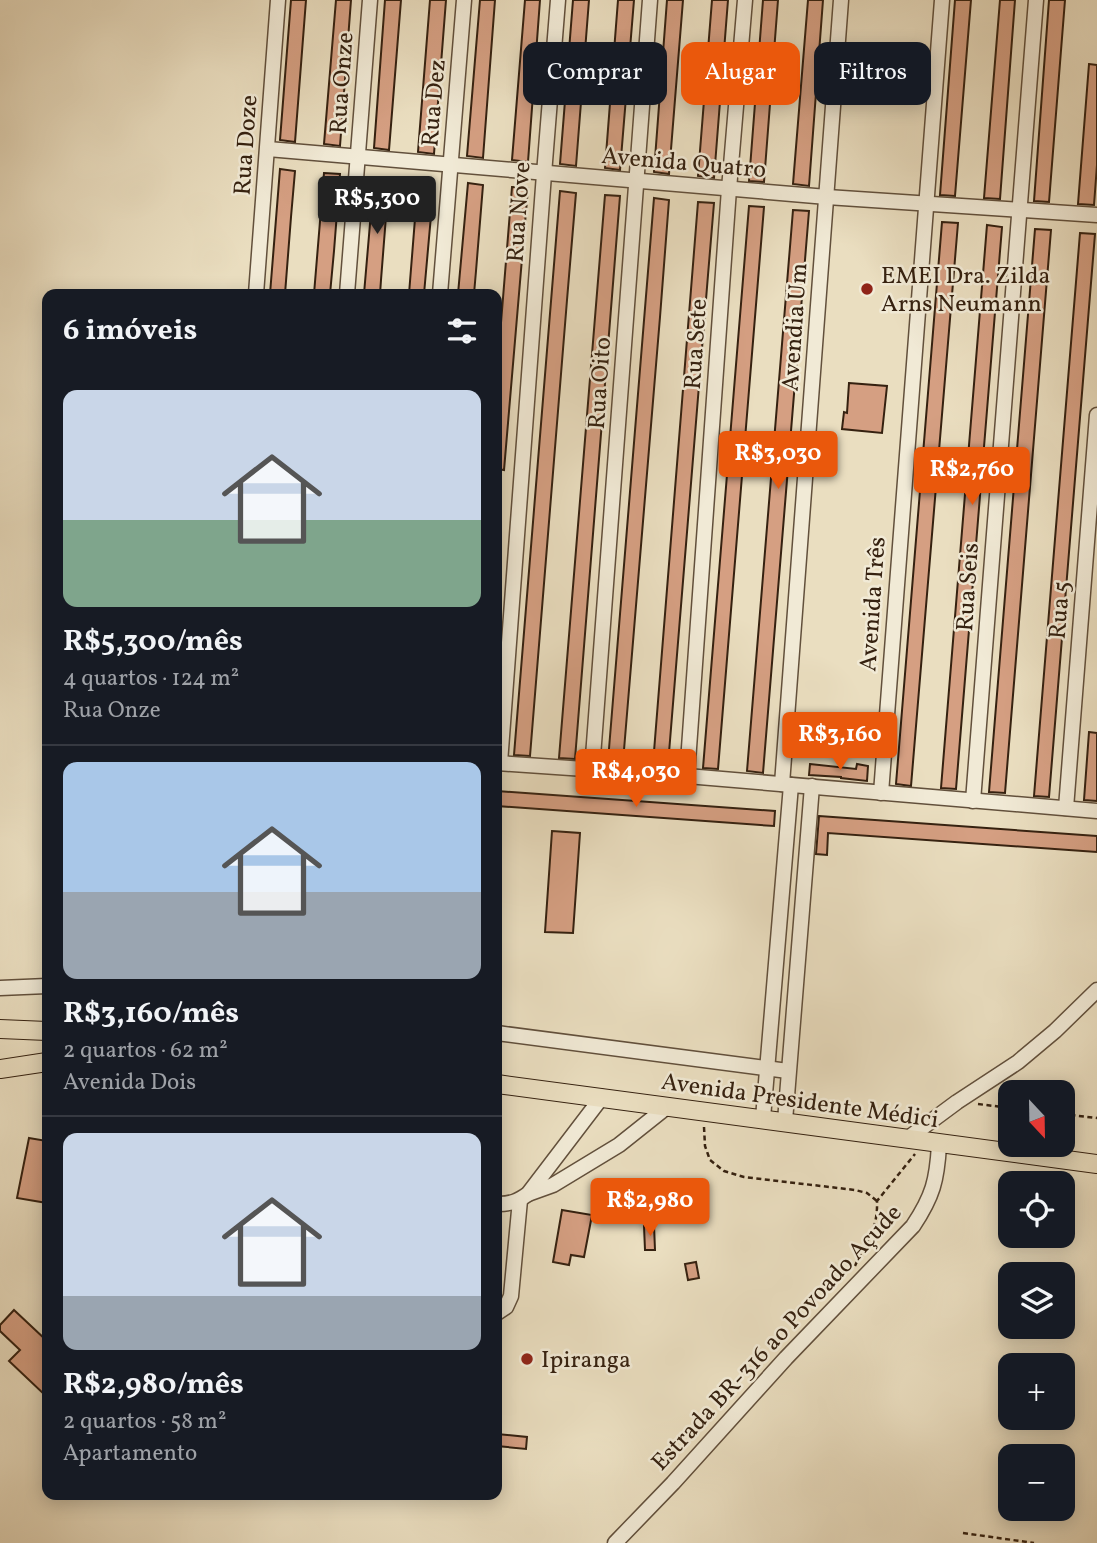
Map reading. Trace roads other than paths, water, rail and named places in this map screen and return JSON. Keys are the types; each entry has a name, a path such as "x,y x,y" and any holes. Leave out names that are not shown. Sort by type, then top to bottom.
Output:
{"main road":[{"path":"0,1029 42,1031"},
{"path":"0,1069 42,1063"},
{"name":"Avenida Presidente Médici","path":"502,1085 1097,1164"}],"street":[{"name":"Rua Doze","path":"256,289 278,0"},
{"name":"Rua Onze","path":"347,289 370,0"},
{"name":"Rua Dez","path":"440,289 464,0"},
{"name":"Rua Nove","path":"502,724 558,0"},
{"name":"Rua Oito","path":"592,770 650,0"},
{"name":"Rua Sete","path":"687,776 745,0"},
{"name":"Avendia Um","path":"762,1118 841,0"},
{"name":"Avenida Três","path":"880,793 942,0"},
{"name":"Rua Seis","path":"973,801 1036,0"},
{"name":"Avenida Quatro","path":"268,149 827,197 1097,215"},
{"name":"Rua 5","path":"1066,808 1097,415"},
{"path":"502,763 812,786 1097,811"},
{"path":"785,1121 812,786"},
{"path":"0,988 42,986"},
{"path":"924,1142 957,1102 1018,1062 1097,990"},
{"path":"502,1034 788,1072"},
{"path":"502,1310 511,1296 524,1197 602,1097"},
{"path":"502,1204 511,1204 553,1185 619,1145 668,1106"},
{"name":"Estrada BR-316 ao Povoado Açude","path":"615,1543 913,1226 924,1210 937,1176 924,1142"}],"place":[{"name":"EMEI Dra. Zilda Arns Neumann","path":"867,289"},
{"name":"Ipiranga","path":"527,1359"}]}
